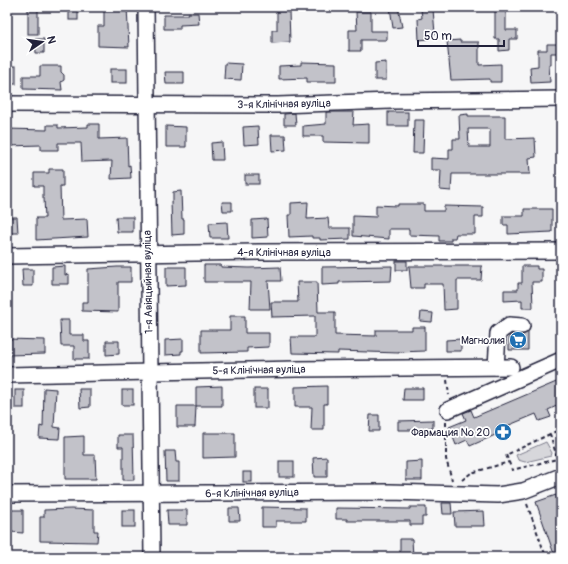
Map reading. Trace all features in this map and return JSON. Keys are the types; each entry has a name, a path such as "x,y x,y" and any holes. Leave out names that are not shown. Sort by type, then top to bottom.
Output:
{"street":[{"name":"1-я Авіяцыйная вуліца","path":"146,7 152,557"},
{"name":"3-я Клінічная вуліца","path":"7,104 278,105 391,101 561,99"},
{"name":"4-я Клінічная вуліца","path":"7,256 561,251"},
{"path":"496,367 498,333 509,325 522,326"},
{"path":"448,410 561,360"},
{"name":"5-я Клінічная вуліца","path":"7,375 296,369 511,367"},
{"name":"6-я Клінічная вуліца","path":"7,494 390,492 498,495 523,491 559,466"}],"path":[{"path":"444,368 449,389 448,410 445,427 446,459 454,486"},
{"path":"559,466 512,470 506,455 561,429"},
{"path":"550,434 559,466"},
{"path":"559,466 561,458"},
{"path":"460,482 471,474 509,462"},
{"path":"523,491 546,557"}],"shaded area":[{"path":"546,442 552,453 551,456 525,462 518,460 516,455"}],"building":[{"path":"28,7 38,7 38,34 28,34"},
{"path":"69,7 78,7 78,20 69,20"},
{"path":"104,7 127,7 129,47 98,46 98,26 104,26"},
{"path":"390,7 398,7 402,27 393,28"},
{"path":"495,8 506,8 506,30 517,30 517,39 509,39 509,50 499,51 499,39 495,39"},
{"path":"421,9 433,9 435,34 429,34 429,39 419,40 418,19 422,18"},
{"path":"277,11 289,11 290,42 272,43 272,30 277,30"},
{"path":"356,12 371,12 371,31 387,31 387,40 361,40 361,51 349,51 349,30 357,30"},
{"path":"188,13 198,13 199,24 180,25 180,29 164,29 164,15 189,15"},
{"path":"35,39 44,39 44,53 36,53"},
{"path":"460,40 460,42 479,42 479,65 501,64 501,82 490,82 490,79 451,80 447,41"},
{"path":"547,44 561,44 561,53 551,53 551,65 549,65 550,82 531,83 530,67 538,66 538,50 547,50"},
{"path":"301,62 336,63 336,82 307,82 307,78 279,79 279,66 301,65"},
{"path":"386,62 386,80 375,80 375,63"},
{"path":"225,63 242,64 241,80 224,79"},
{"path":"7,66 16,66 16,84 7,84"},
{"path":"40,66 61,66 61,72 64,75 64,80 61,82 62,90 23,89 23,76 40,76"},
{"path":"110,69 127,69 127,83 110,83"},
{"path":"165,72 184,72 184,84 166,84"},
{"path":"326,112 354,112 353,125 369,124 369,143 323,142 323,136 303,136 303,126 326,124"},
{"path":"388,112 408,112 408,126 388,126"},
{"path":"295,113 296,125 284,125 284,114"},
{"path":"459,115 505,116 505,139 535,138 536,157 529,158 530,174 452,174 451,191 440,190 441,170 431,170 431,158 449,159 449,149 453,149 453,139 460,139","holes":["468,129 490,129 490,147 469,147"]},
{"path":"414,120 424,120 423,153 413,153"},
{"path":"88,124 99,124 99,139 127,138 128,166 130,165 131,178 111,179 112,161 82,162 81,143 58,143 58,150 41,150 41,145 7,146 7,129 47,130 47,125 58,125 58,128 88,127"},
{"path":"166,126 186,127 186,147 166,147"},
{"path":"258,126 259,144 244,145 243,127"},
{"path":"271,135 285,135 286,150 272,151"},
{"path":"222,142 223,160 212,160 211,143"},
{"path":"49,169 63,169 63,186 60,186 61,220 87,219 88,237 36,240 36,218 45,218 43,186 34,186 34,173 49,173"},
{"path":"245,175 259,175 259,184 245,184"},
{"path":"181,191 184,234 172,235 171,201 173,201 173,192"},
{"path":"222,202 232,202 232,211 223,211"},
{"path":"308,202 307,219 328,218 329,228 350,228 350,239 320,240 320,238 312,238 312,236 289,237 288,215 291,215 291,203"},
{"path":"398,204 424,204 424,211 444,211 444,206 483,207 483,217 475,217 475,234 456,234 455,238 451,238 451,241 439,241 439,236 409,235 409,229 389,229 389,239 353,236 353,216 376,217 376,205 398,206"},
{"path":"524,209 552,209 552,232 508,234 508,225 503,225 503,216 524,216"},
{"path":"8,217 17,217 18,233 8,233"},
{"path":"116,217 133,217 133,232 117,232"},
{"path":"267,219 268,237 252,238 252,220"},
{"path":"227,222 228,238 210,238 209,223"},
{"path":"396,261 407,261 407,270 396,270"},
{"path":"204,265 249,268 280,267 281,281 268,281 270,309 250,309 251,282 204,282"},
{"path":"65,266 65,275 69,274 69,284 52,284 52,267"},
{"path":"392,266 391,281 339,282 339,284 322,285 322,267"},
{"path":"409,266 482,266 481,280 457,280 457,309 444,310 443,284 424,284 424,288 411,288"},
{"path":"522,266 537,266 537,269 542,269 542,282 532,282 533,308 522,308 522,300 504,301 504,290 518,290 518,283 522,283"},
{"path":"131,267 131,282 118,282 118,312 82,311 82,302 88,302 88,269"},
{"path":"166,267 186,267 186,285 166,286"},
{"path":"22,269 33,269 33,286 23,286"},
{"path":"297,282 317,282 318,312 335,312 335,335 376,336 376,330 412,330 412,327 425,327 425,351 399,353 338,351 338,354 292,353 291,337 315,337 315,316 272,317 271,302 298,302"},
{"path":"421,312 433,313 432,322 420,321"},
{"path":"230,316 245,316 245,333 269,333 269,347 247,348 247,352 201,353 201,330 230,330"},
{"path":"60,320 69,320 69,335 84,335 84,341 89,341 89,359 74,359 74,346 61,346"},
{"name":"Магнолия","path":"528,332 528,350 509,350 509,336 512,334 522,335"},
{"path":"7,339 45,340 45,354 7,355"},
{"path":"183,339 183,351 181,351 181,354 165,355 165,340"},
{"path":"461,339 461,351 446,351 446,340"},
{"path":"106,341 119,341 119,354 106,355"},
{"path":"561,380 561,404 548,410 551,417 539,421 536,414 507,426 509,429 470,446 467,440 456,445 449,427 466,420 463,413 471,410 474,417"},
{"path":"222,386 222,406 196,406 196,387"},
{"path":"327,386 327,404 324,404 324,430 311,430 312,407 295,407 295,387"},
{"path":"44,388 56,389 54,427 60,428 59,439 39,438 40,426 43,427"},
{"path":"404,388 423,388 423,400 403,400"},
{"path":"79,389 90,389 90,407 80,408"},
{"path":"254,389 268,389 268,408 254,408"},
{"path":"15,390 24,390 24,408 15,408"},
{"path":"122,390 133,390 133,405 122,405"},
{"path":"177,406 196,406 195,427 177,427"},
{"path":"370,415 379,415 379,431 369,431"},
{"path":"433,420 433,428 425,430 398,430 398,421"},
{"path":"203,433 235,433 235,457 203,458"},
{"path":"118,435 133,435 134,480 123,480 123,447 118,447"},
{"path":"84,436 84,455 95,455 96,479 65,479 65,437"},
{"path":"165,451 175,451 176,462 179,462 179,481 166,481"},
{"path":"327,457 327,477 314,477 313,458"},
{"path":"279,461 294,461 294,477 279,477"},
{"path":"422,461 422,480 406,480 406,462"},
{"path":"243,472 252,472 252,482 243,482"},
{"path":"556,495 561,510 561,557 555,557 536,502"},
{"path":"442,503 451,503 452,514 443,514"},
{"path":"262,507 306,508 306,521 276,521 276,527 262,527"},
{"path":"410,507 426,507 426,517 422,517 422,525 410,525 410,521 347,521 347,519 336,519 336,508 410,509"},
{"path":"229,508 239,508 240,521 229,521"},
{"path":"8,510 23,510 23,533 11,532 11,522 8,522"},
{"path":"44,510 94,510 94,531 98,531 97,542 40,541 40,517 44,517"},
{"path":"122,510 135,510 135,527 122,527"},
{"path":"167,510 187,510 187,525 168,525"},
{"path":"484,511 485,526 455,526 454,512"},
{"path":"400,539 412,539 413,557 400,557"}],"place":[{"name":"Магнолия","path":"518,340"},
{"name":"Фармация № 20","path":"503,432"}]}
